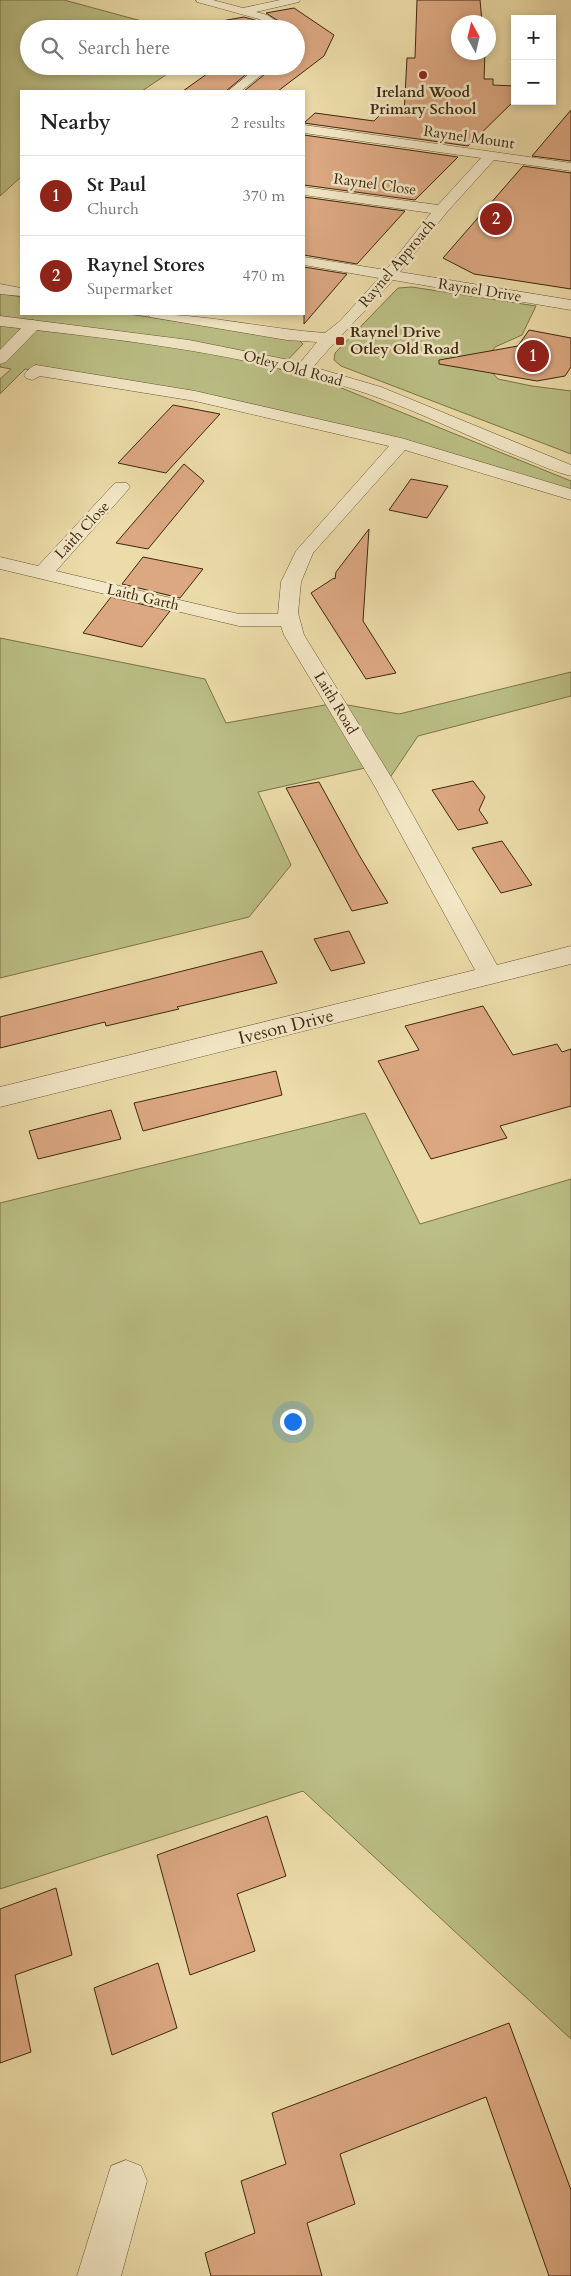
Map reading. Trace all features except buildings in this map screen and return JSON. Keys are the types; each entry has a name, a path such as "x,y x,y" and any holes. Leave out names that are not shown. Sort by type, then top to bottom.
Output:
{"street":[{"path":"201,0 268,20"},
{"path":"244,12 296,0"},
{"path":"235,90 255,75"},
{"name":"Raynel Mount","path":"305,129 571,167"},
{"name":"Raynel Approach","path":"303,369 329,338 346,324 389,276 441,210 490,156"},
{"name":"Raynel Close","path":"305,191 441,210"},
{"name":"Raynel Drive","path":"305,260 389,276 571,304"},
{"path":"0,289 20,292"},
{"name":"Otley Old Road","path":"161,315 287,335 329,338"},
{"name":"Otley Old Road","path":"0,321 140,338 243,354 303,369 375,391 475,433 571,470"},
{"path":"0,359 33,325"},
{"path":"32,375 36,370 195,396 401,443 571,496"},
{"name":"Laith Road","path":"401,443 305,551 297,564 290,584 286,608 288,620 294,635 385,785 491,976"},
{"name":"Laith Close","path":"43,572 121,487"},
{"name":"Laith Garth","path":"0,563 240,620 288,620"},
{"name":"Iveson Drive","path":"0,1097 571,955"},
{"path":"98,2276 126,2180"}],"green space":[{"path":"0,0 64,0 138,20 20,20 20,75 166,75 143,90 20,90 20,178 0,196"},
{"path":"412,287 536,306 522,335 495,347 484,363 498,379 571,391 571,454 341,366 334,360 335,353 398,288"},
{"path":"0,293 20,297 20,315 135,315 298,339 303,344 279,369 339,387 571,481 571,495 401,443 195,396 25,369 0,394 0,379 11,369 0,367"},
{"path":"0,638 205,679 226,723 336,703 399,714 571,672 571,696 418,736 385,785 374,766 258,792 291,865 249,917 0,978"},
{"path":"365,1113 420,1224 571,1179 571,2039 303,1791 0,1889 0,1203"}],"place":[{"name":"Ireland Wood Primary School","path":"423,75"},
{"name":"Raynel Stores","path":"496,219"},
{"name":"Raynel Drive Otley Old Road","path":"340,341"},
{"name":"St Paul","path":"533,356"}]}
